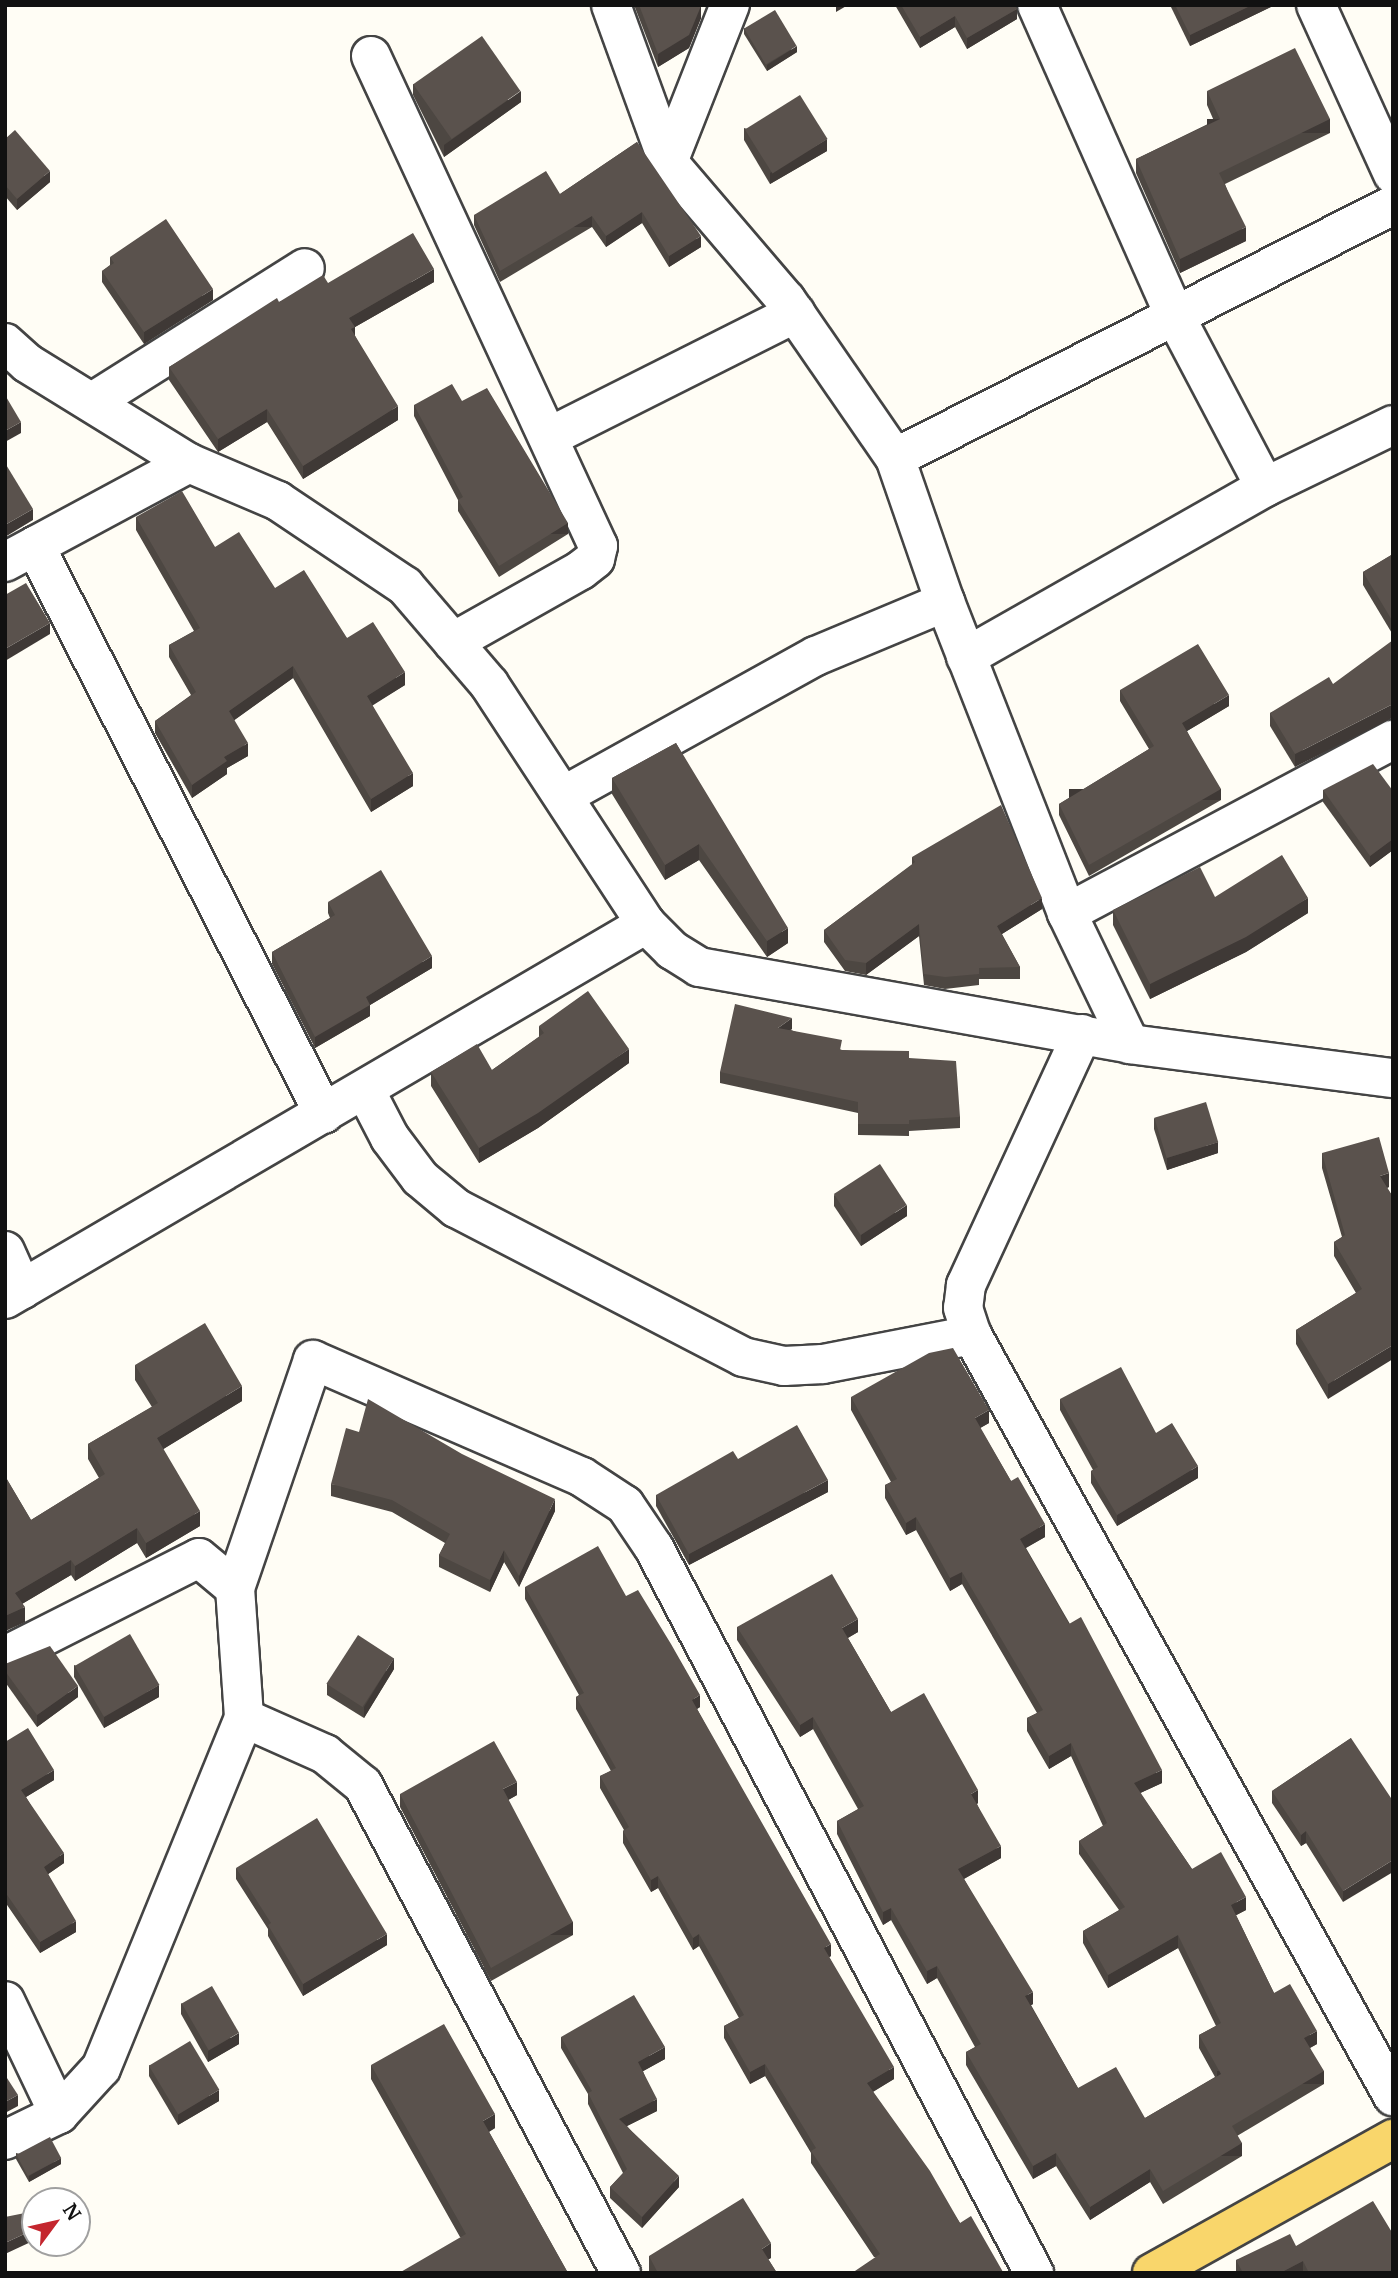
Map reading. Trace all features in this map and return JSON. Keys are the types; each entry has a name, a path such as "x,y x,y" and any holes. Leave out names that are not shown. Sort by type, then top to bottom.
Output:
{"main road":[{"path":"1152,2273 1393,2139"}],"street":[{"path":"611,5 668,162 796,313 895,458 945,602 1067,913 1130,1044"},
{"path":"668,162 730,5"},
{"path":"1037,5 1176,317 1265,487"},
{"path":"1316,5 1393,174"},
{"path":"371,57 598,546 595,559 453,642"},
{"path":"895,458 1393,205"},
{"path":"94,401 306,268"},
{"path":"549,436 796,313"},
{"path":"16,353 189,463 278,501 394,579 489,684 646,924 699,967 1130,1044 1393,1078"},
{"path":"966,657 1265,487 1393,425"},
{"path":"189,463 20,554 324,1114"},
{"path":"563,796 816,656 945,602"},
{"path":"1067,913 1393,740"},
{"path":"5,1251 14,1294 646,924"},
{"path":"1082,1034 966,1285 963,1308 972,1335 1393,2096"},
{"path":"365,1090 390,1138 420,1178 456,1208 743,1357 785,1366 823,1364 972,1335"},
{"path":"5,2140 59,2114 101,2068 244,1718 235,1588 313,1360 582,1477 625,1505 654,1548 1034,2273"},
{"path":"5,1656 199,1558 235,1588"},
{"path":"244,1718 326,1754 363,1785 621,2273"},
{"path":"5,2001 59,2114"}],"building":[{"path":"639,5 701,6 689,35 658,54"},
{"path":"901,5 1015,5 1017,9 967,38 955,16 920,37"},
{"path":"1175,5 1252,5 1190,35"},
{"path":"775,10 797,46 766,65 744,29"},
{"path":"482,36 520,91 452,139 413,84"},
{"path":"1295,48 1330,119 1219,173 1246,227 1180,259 1136,159 1220,119 1207,91"},
{"path":"800,95 828,139 772,174 745,129"},
{"path":"15,130 50,171 17,199 5,185 5,139"},
{"path":"637,142 701,236 669,256 642,212 606,236 592,216 500,271 474,215 546,171 560,194"},
{"path":"166,219 213,289 144,332 102,271 114,263 110,257"},
{"path":"413,233 434,269 349,318 355,327 351,329 398,406 303,466 267,409 218,439 169,367 277,298 279,302 323,275 328,283"},
{"path":"452,384 462,401 487,388 568,523 499,566 458,500 463,497 414,405"},
{"path":"5,395 21,422 5,431"},
{"path":"5,463 33,509 5,525"},
{"path":"182,491 215,547 239,532 275,588 304,570 347,638 373,622 405,672 367,696 413,773 371,799 293,666 229,711 248,743 224,757 227,761 192,785 155,721 196,692 169,645 200,628 136,517"},
{"path":"1393,554 1393,622 1363,572"},
{"path":"26,583 50,623 5,649 5,595"},
{"path":"1393,640 1393,704 1295,754 1270,713 1329,677 1333,684"},
{"path":"1198,644 1229,695 1182,723 1221,789 1089,865 1059,804 1154,746 1120,690"},
{"path":"676,743 788,928 767,941 699,844 665,865 612,778"},
{"path":"1373,764 1393,791 1393,839 1370,856 1323,790"},
{"path":"1001,805 1042,898 997,926 1020,967 979,968 979,974 945,977 924,974 919,924 866,963 845,960 824,930 915,862 912,857"},
{"path":"1282,855 1308,898 1246,937 1150,984 1113,910 1200,867 1215,897"},
{"path":"381,870 432,956 366,997 370,1005 315,1037 272,952 335,915 328,902"},
{"path":"588,991 629,1049 538,1113 479,1148 431,1072 477,1044 492,1070 544,1033 539,1026"},
{"path":"735,1004 792,1018 778,1028 842,1040 840,1050 909,1051 909,1058 956,1061 960,1117 909,1120 909,1124 858,1124 858,1102 720,1072"},
{"path":"1206,1102 1218,1142 1167,1158 1154,1118"},
{"path":"1379,1137 1389,1173 1380,1176 1393,1197 1393,1345 1328,1384 1296,1330 1362,1289 1334,1242 1345,1235 1322,1153"},
{"path":"880,1164 907,1205 861,1235 834,1194"},
{"path":"205,1323 242,1386 157,1438 200,1511 146,1543 137,1528 75,1566 71,1560 15,1593 25,1607 5,1616 5,1476 31,1520 105,1474 88,1444 158,1403 135,1365"},
{"path":"953,1348 989,1410 975,1418 1011,1481 1018,1477 1045,1524 1020,1539 1069,1624 1081,1617 1162,1770 1134,1783 1192,1869 1221,1852 1246,1897 1231,1905 1274,1993 1290,1984 1317,2031 1304,2038 1324,2071 1232,2126 1242,2143 1163,2191 1150,2169 1090,2207 1056,2153 1033,2166 966,2052 981,2044 937,1966 927,1971 891,1908 883,1912 837,1821 864,1806 813,1717 800,1725 737,1627 832,1574 858,1619 842,1628 891,1712 924,1693 978,1790 971,1794 1001,1846 958,1869 1033,1992 1025,1996 1078,2088 1116,2067 1145,2118 1221,2074 1199,2035 1221,2023 1178,1935 1108,1975 1083,1931 1125,1907 1079,1841 1107,1823 1071,1743 1049,1756 1027,1718 1043,1710 962,1572 950,1578 916,1517 906,1523 885,1485 897,1479 851,1397 929,1353"},
{"path":"1121,1367 1156,1433 1172,1423 1198,1466 1117,1515 1091,1471 1098,1467 1060,1399"},
{"path":"368,1399 462,1454 555,1499 519,1576 504,1550 490,1580 439,1555 450,1534 392,1500 331,1484 346,1428 359,1432"},
{"path":"797,1425 828,1480 689,1554 656,1495 733,1451 738,1459"},
{"path":"598,1546 626,1596 638,1590 700,1695 692,1700 831,1944 824,1948 894,2067 867,2083 930,2171 960,2223 971,2216 1003,2272 852,2273 880,2254 811,2151 816,2148 765,2064 750,2072 724,2026 744,2015 699,1934 693,1938 658,1876 651,1880 623,1831 629,1827 600,1776 616,1768 576,1697 584,1693 525,1587"},
{"path":"130,1634 160,1685 104,1717 75,1666"},
{"path":"358,1635 394,1658 362,1707 326,1684"},
{"path":"50,1646 78,1686 37,1715 5,1671 5,1664"},
{"path":"28,1728 54,1770 21,1790 64,1853 44,1867 76,1921 40,1942 5,1892 5,1742"},
{"path":"1351,1738 1391,1798 1393,1796 1393,1860 1343,1891 1306,1831 1301,1835 1272,1791"},
{"path":"494,1741 517,1782 503,1789 573,1922 491,1968 400,1794"},
{"path":"317,1818 387,1934 303,1984 268,1925 271,1923 236,1868"},
{"path":"212,1986 239,2033 209,2050 182,2004"},
{"path":"634,1995 665,2047 638,2062 657,2099 619,2119 679,2176 642,2217 610,2187 627,2169 588,2093 592,2091 561,2037"},
{"path":"444,2024 495,2114 483,2121 568,2273 399,2273 466,2234 371,2065"},
{"path":"190,2041 219,2090 178,2115 149,2066"},
{"path":"5,2075 18,2095 5,2102"},
{"path":"50,2137 61,2158 28,2176 16,2155"},
{"path":"743,2198 771,2243 762,2249 777,2273 658,2273 649,2256"},
{"path":"1373,2201 1393,2234 1393,2273 1309,2273 1303,2261 1280,2273 1243,2273 1236,2260 1290,2234 1296,2246"},
{"path":"21,2214 21,2236 5,2243 5,2217"}]}
